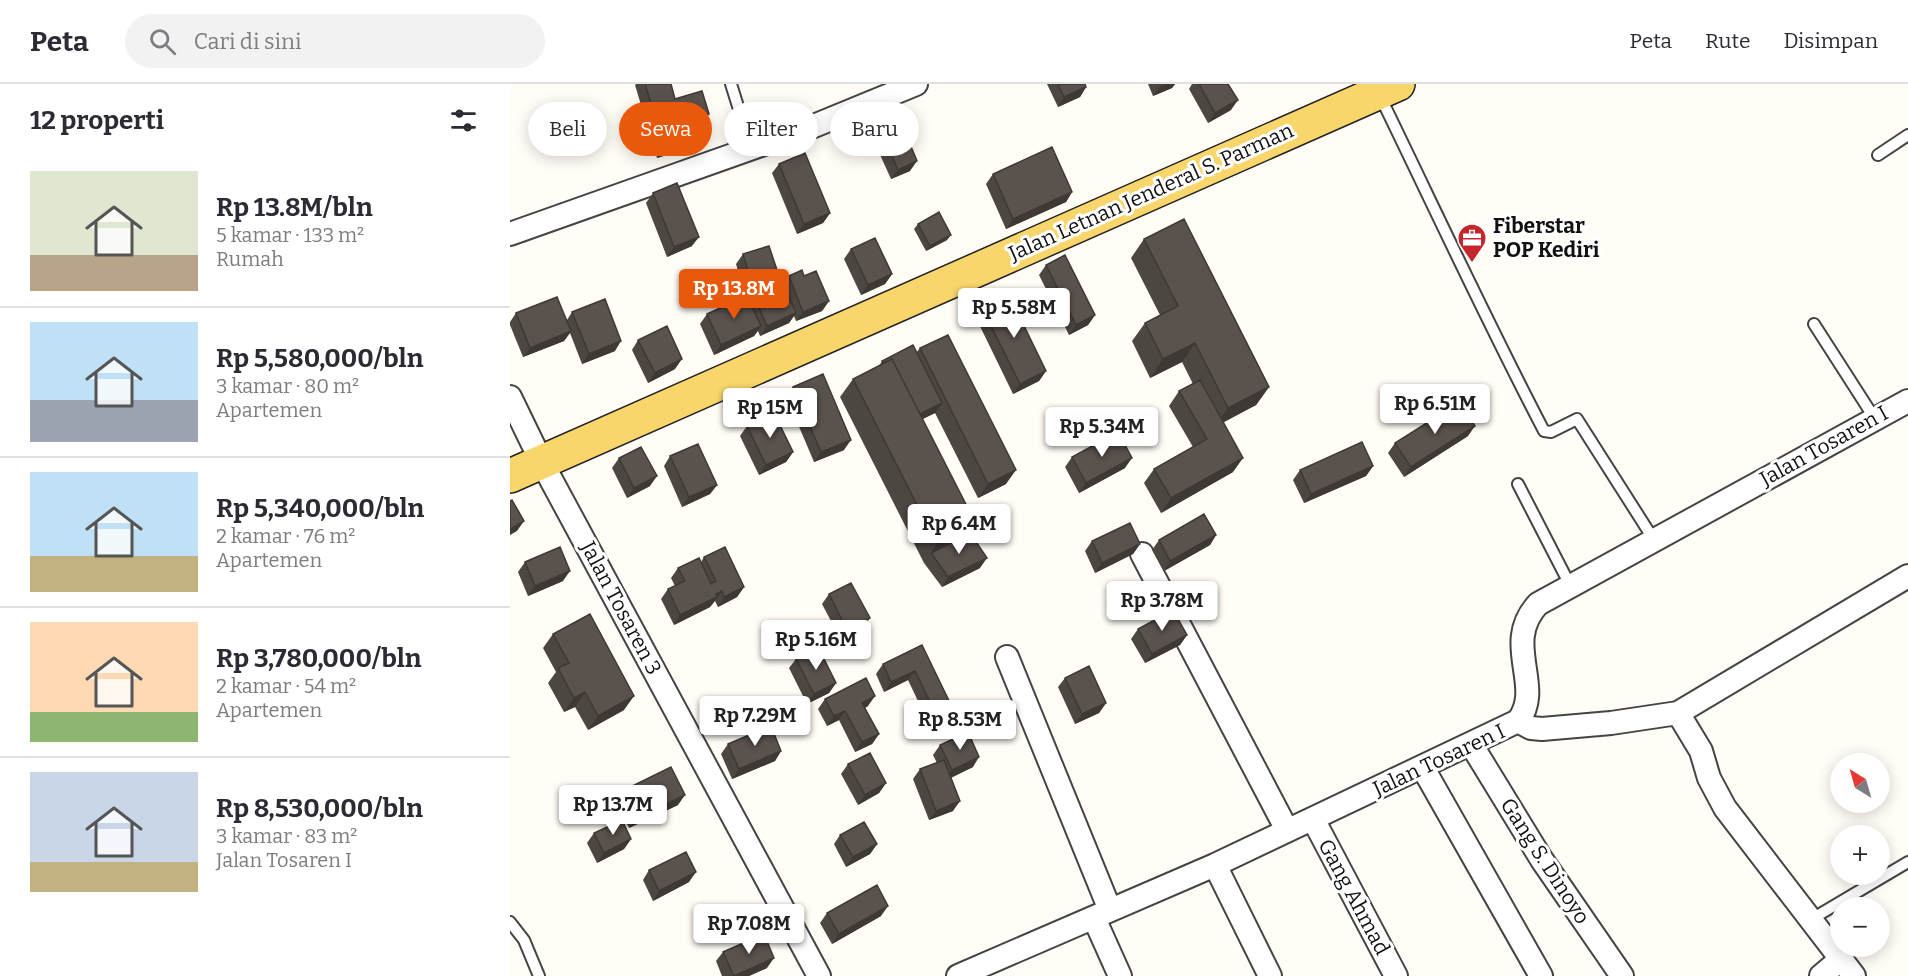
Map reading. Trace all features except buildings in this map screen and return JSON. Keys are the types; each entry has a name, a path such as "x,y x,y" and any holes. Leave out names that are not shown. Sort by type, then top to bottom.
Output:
{"main road":[{"name":"Jalan Letnan Jenderal S. Parman","path":"510,476 1388,88"}],"street":[{"path":"818,122 916,84"},
{"path":"510,234 729,156"},
{"name":"Jalan Tosaren 3","path":"510,397 542,461 819,976"},
{"name":"Jalan Tosaren I","path":"962,975 1215,865 1518,721 1525,712 1526,703 1521,637 1525,620 1538,604 1908,400"},
{"path":"1142,554 1287,830"},
{"path":"1518,721 1531,728 1542,729 1611,723 1678,713 1908,576"},
{"path":"1007,657 1102,914 1120,976"},
{"path":"1678,713 1701,751 1709,778 1725,808 1847,967 1821,976"},
{"name":"Gang S. Dinoyo","path":"1471,744 1542,860 1622,976"},
{"path":"1423,768 1541,976"},
{"name":"Gang Ahmad","path":"1313,819 1396,976"},
{"path":"1215,865 1270,976"}],"lane":[{"path":"731,84 737,102"},
{"path":"1388,88 1469,285 1544,431 1551,432 1577,419 1654,540"},
{"path":"1878,155 1908,135"},
{"path":"1814,324 1875,419"},
{"path":"1518,484 1570,585"},
{"path":"1810,920 1908,862"},
{"path":"510,922 524,940 539,976"}],"place":[{"name":"Fiberstar POP Kediri","path":"1472,264"}]}
